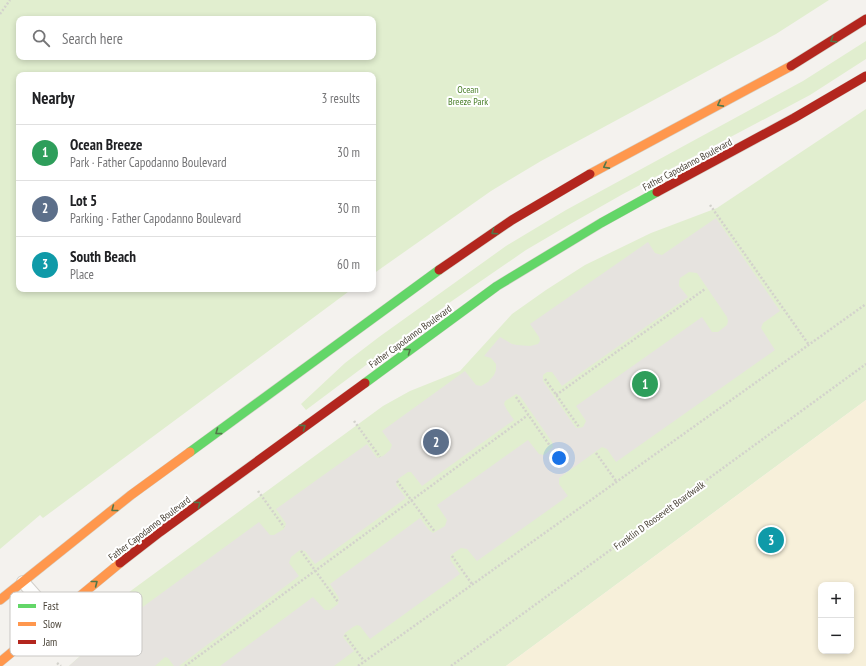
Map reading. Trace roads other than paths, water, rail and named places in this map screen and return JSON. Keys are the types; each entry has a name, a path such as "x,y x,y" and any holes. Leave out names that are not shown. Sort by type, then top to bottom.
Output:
{"main road":[{"path":"10,592 134,493 391,304 479,242 567,187 766,79 825,45 866,19"},
{"name":"Father Capodanno Boulevard","path":"84,592 160,532 497,286 601,223 794,118 866,76"},
{"path":"0,600 10,592"},
{"name":"Father Capodanno Boulevard","path":"0,662 10,654"}],"lane":[{"path":"23,582 32,592"}],"place":[{"name":"Ocean Breeze","path":"645,384"},
{"name":"Lot 5","path":"436,442"},
{"name":"South Beach","path":"771,540"}],"park label":[{"name":"Ocean Breeze Park","path":"468,94"}]}
